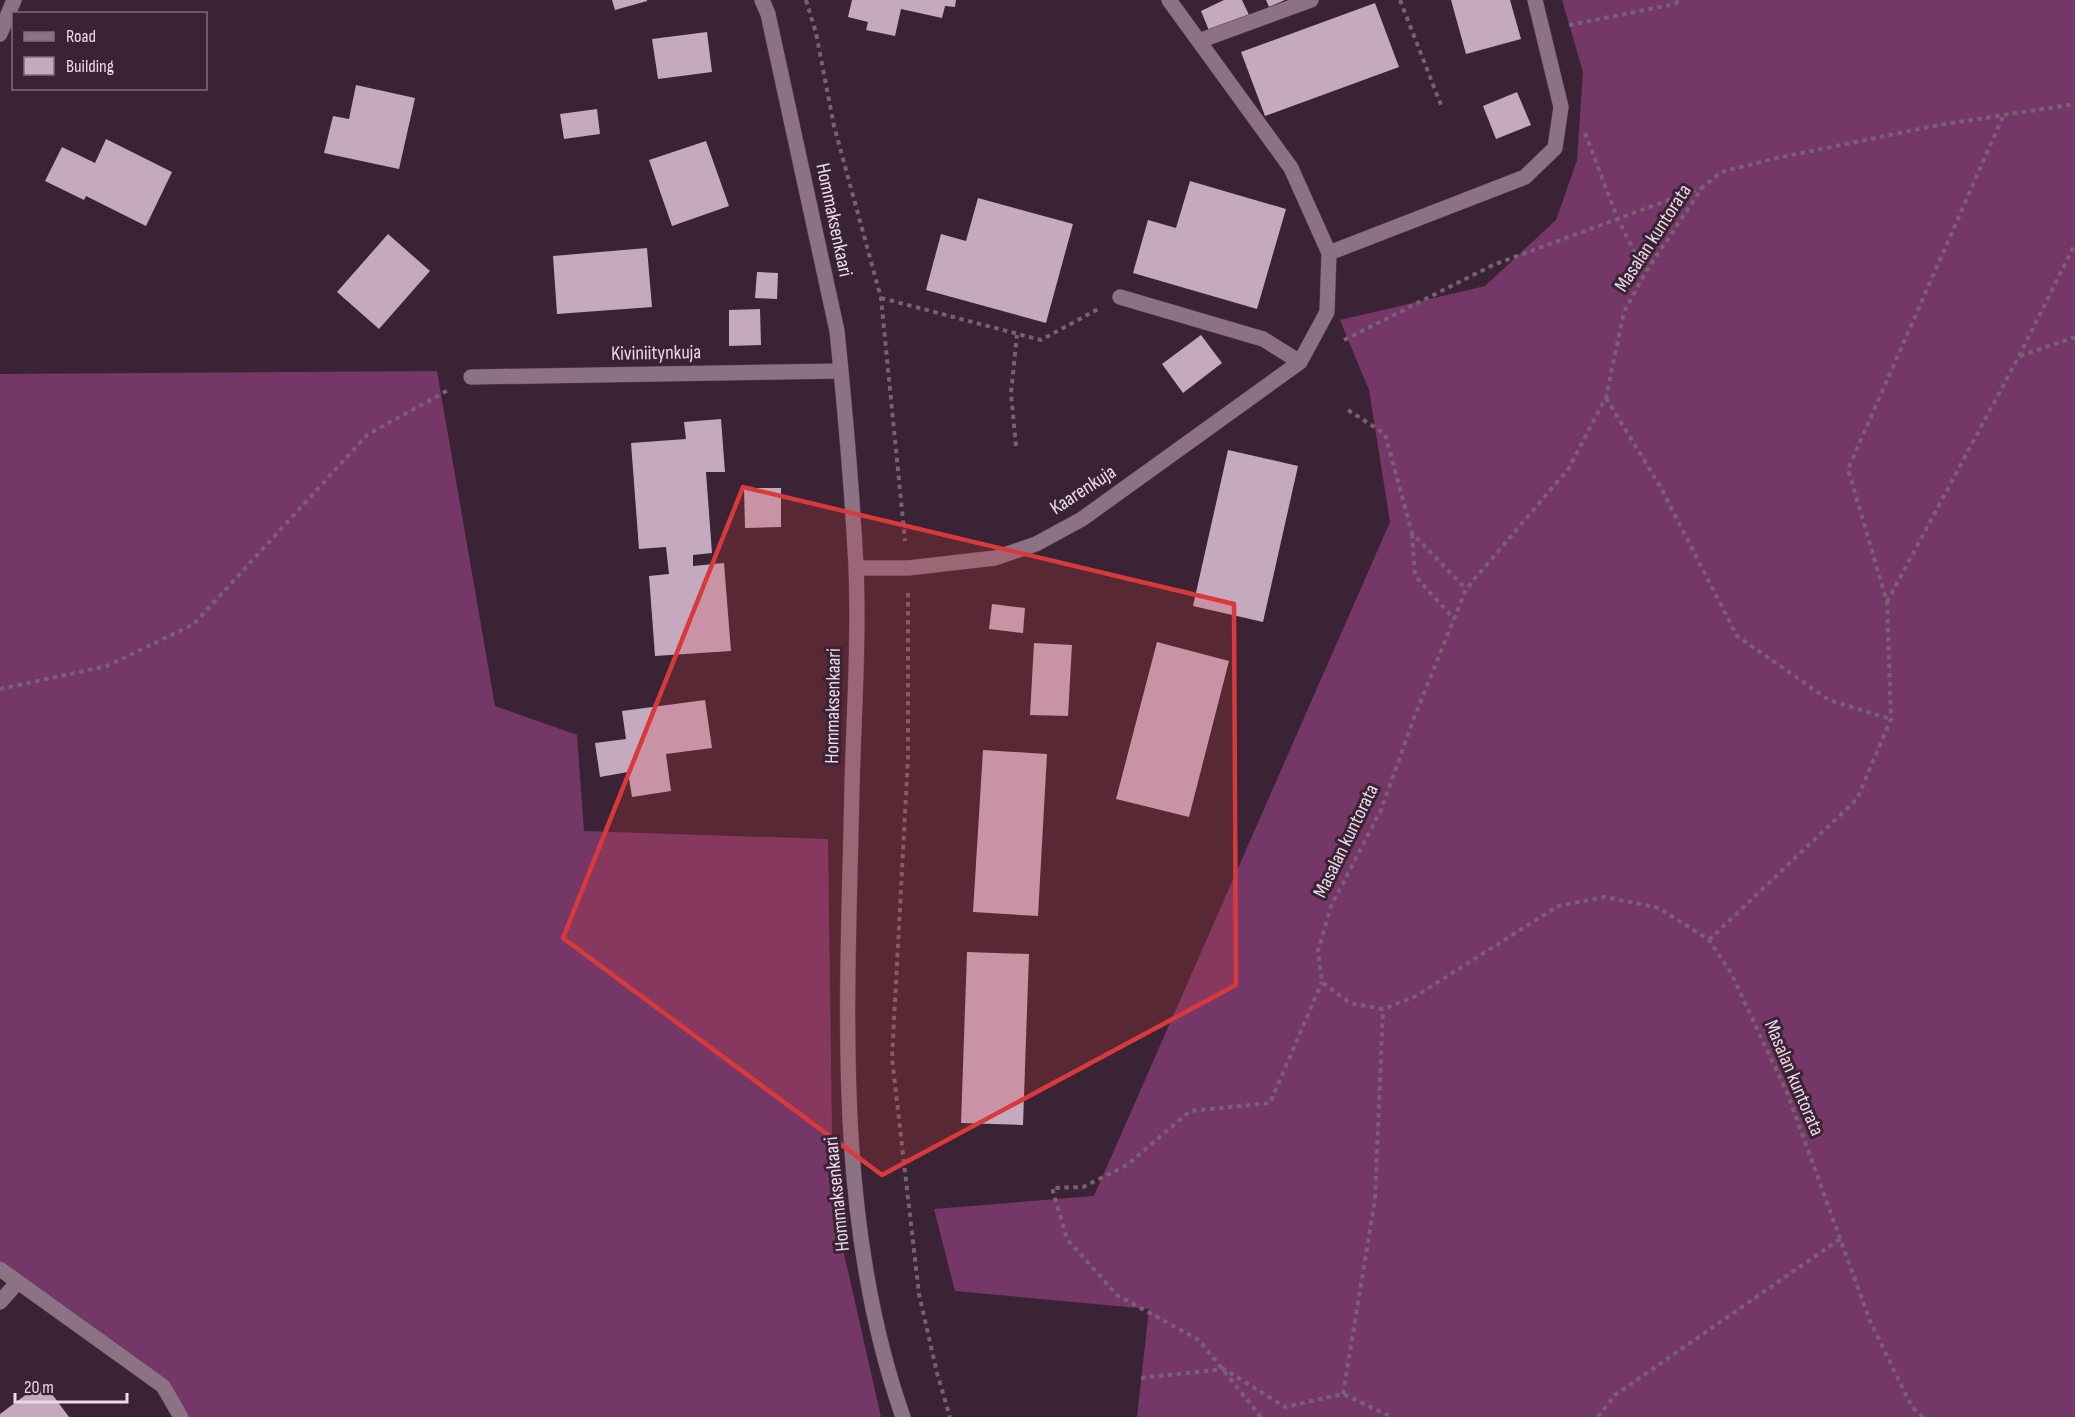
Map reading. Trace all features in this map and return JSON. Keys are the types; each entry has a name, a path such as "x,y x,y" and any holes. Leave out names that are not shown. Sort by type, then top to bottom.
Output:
{"street":[{"name":"Hommaksenkaari","path":"762,0 768,14 837,331 841,371 856,568 847,1039 853,1160 869,1301 889,1378 903,1417"},
{"path":"1120,297 1263,339 1300,362 1327,312 1329,253 1292,168 1169,0"},
{"path":"1199,41 1311,0"},
{"path":"1329,253 1525,177 1555,148 1561,107 1535,0"},
{"path":"0,34 12,5"},
{"name":"Kaarenkuja","path":"856,568 908,568 995,558 1036,544 1082,519 1300,362"},
{"name":"Kiviniitynkuja","path":"471,377 841,371"},
{"path":"0,1269 163,1386 181,1417"},
{"path":"0,1302 18,1282"}],"path":[{"path":"806,0 816,33 834,126 881,298 908,568 908,758 891,1058 920,1294 937,1373 950,1417"},
{"path":"1400,0 1441,105"},
{"path":"1543,31 1675,4 1678,0"},
{"name":"Masalan kuntorata","path":"1322,982 1318,951 1331,906 1381,810 1414,718 1466,589 1569,468 1606,397 1624,312 1645,273 1702,188 1721,172 1777,158 2004,114 2075,104"},
{"path":"1561,107 1589,138 1617,217 1645,273"},
{"path":"1709,940 1857,799 1891,719 1887,602 1848,469 2004,114"},
{"path":"1341,342 1493,265 1617,217 1702,188"},
{"path":"1887,602 2019,356 2075,244"},
{"path":"881,298 1041,340 1120,297"},
{"path":"1016,446 1011,393 1017,335"},
{"path":"2019,356 2075,337"},
{"path":"0,689 107,666 194,624 367,435 471,377"},
{"path":"1606,397 1660,486 1737,636 1828,700 1891,719"},
{"path":"1348,410 1386,434 1412,533 1415,576 1454,619"},
{"path":"1412,533 1466,589"},
{"name":"Masalan kuntorata","path":"1383,1009 1416,996 1558,906 1605,897 1659,908 1709,940 1731,973 1788,1095 1870,1321 1912,1407 1923,1417"},
{"path":"1262,1417 1199,1340 1117,1295 1068,1239 1052,1188 1083,1187 1127,1165 1190,1111 1270,1103 1322,982 1350,1003 1383,1009 1375,1199 1343,1394"},
{"path":"1598,1417 1615,1395 1840,1239"},
{"path":"1141,1378 1224,1368 1285,1407 1343,1394 1392,1417"}],"highlighted area":[{"path":"743,487 1234,604 1236,985 882,1175 563,938"}],"shaded area":[{"path":"1562,0 2075,0 2075,1417 1137,1417 1149,1309 955,1291 934,1209 1094,1196 1390,522 1369,390 1340,320 1485,286 1556,220 1577,160 1583,72"},
{"path":"437,371 495,706 577,735 584,831 828,839 833,1205 881,1417 181,1417 163,1386 0,1269 0,374"}],"building":[{"path":"612,0 647,0 647,1 615,10"},
{"path":"852,0 956,0 955,7 945,6 942,18 901,9 895,36 866,30 868,22 848,17"},
{"path":"1224,0 1242,0 1249,15 1210,33 1201,11"},
{"path":"1266,0 1285,0 1269,7"},
{"path":"1451,0 1510,0 1521,39 1466,54"},
{"path":"1375,3 1399,67 1265,116 1241,52"},
{"path":"707,32 712,72 658,79 652,39"},
{"path":"356,85 415,98 399,169 324,153 333,116 349,119"},
{"path":"1517,92 1531,125 1496,139 1483,106"},
{"path":"597,109 600,134 564,139 560,114"},
{"path":"106,139 172,172 146,226 86,196 84,200 45,181 62,147 95,163"},
{"path":"706,141 729,206 672,226 649,160"},
{"path":"1190,181 1286,209 1257,309 1133,273 1148,220 1176,228"},
{"path":"978,198 1073,224 1046,323 926,290 941,234 966,241"},
{"path":"388,234 430,271 379,329 337,292"},
{"path":"647,248 652,307 557,314 553,256"},
{"path":"757,272 778,273 777,299 755,298"},
{"path":"760,309 761,345 729,346 729,310"},
{"path":"1201,335 1222,363 1183,393 1162,364"},
{"path":"721,419 725,472 706,472 712,553 693,555 693,566 724,563 731,651 655,656 649,576 669,574 666,547 639,549 631,443 686,439 684,422"},
{"path":"1228,450 1298,466 1263,622 1193,606"},
{"path":"744,488 781,488 781,527 745,528"},
{"path":"992,604 1025,608 1023,633 989,629"},
{"path":"1157,642 1229,661 1189,817 1116,799"},
{"path":"1034,643 1072,645 1068,716 1030,715"},
{"path":"705,700 712,748 666,754 671,791 632,797 628,772 600,777 595,743 626,739 622,711"},
{"path":"983,750 1047,754 1038,916 973,912"},
{"path":"967,952 1029,954 1023,1125 961,1123"},
{"path":"43,1382 69,1417 0,1417 0,1414"}]}
